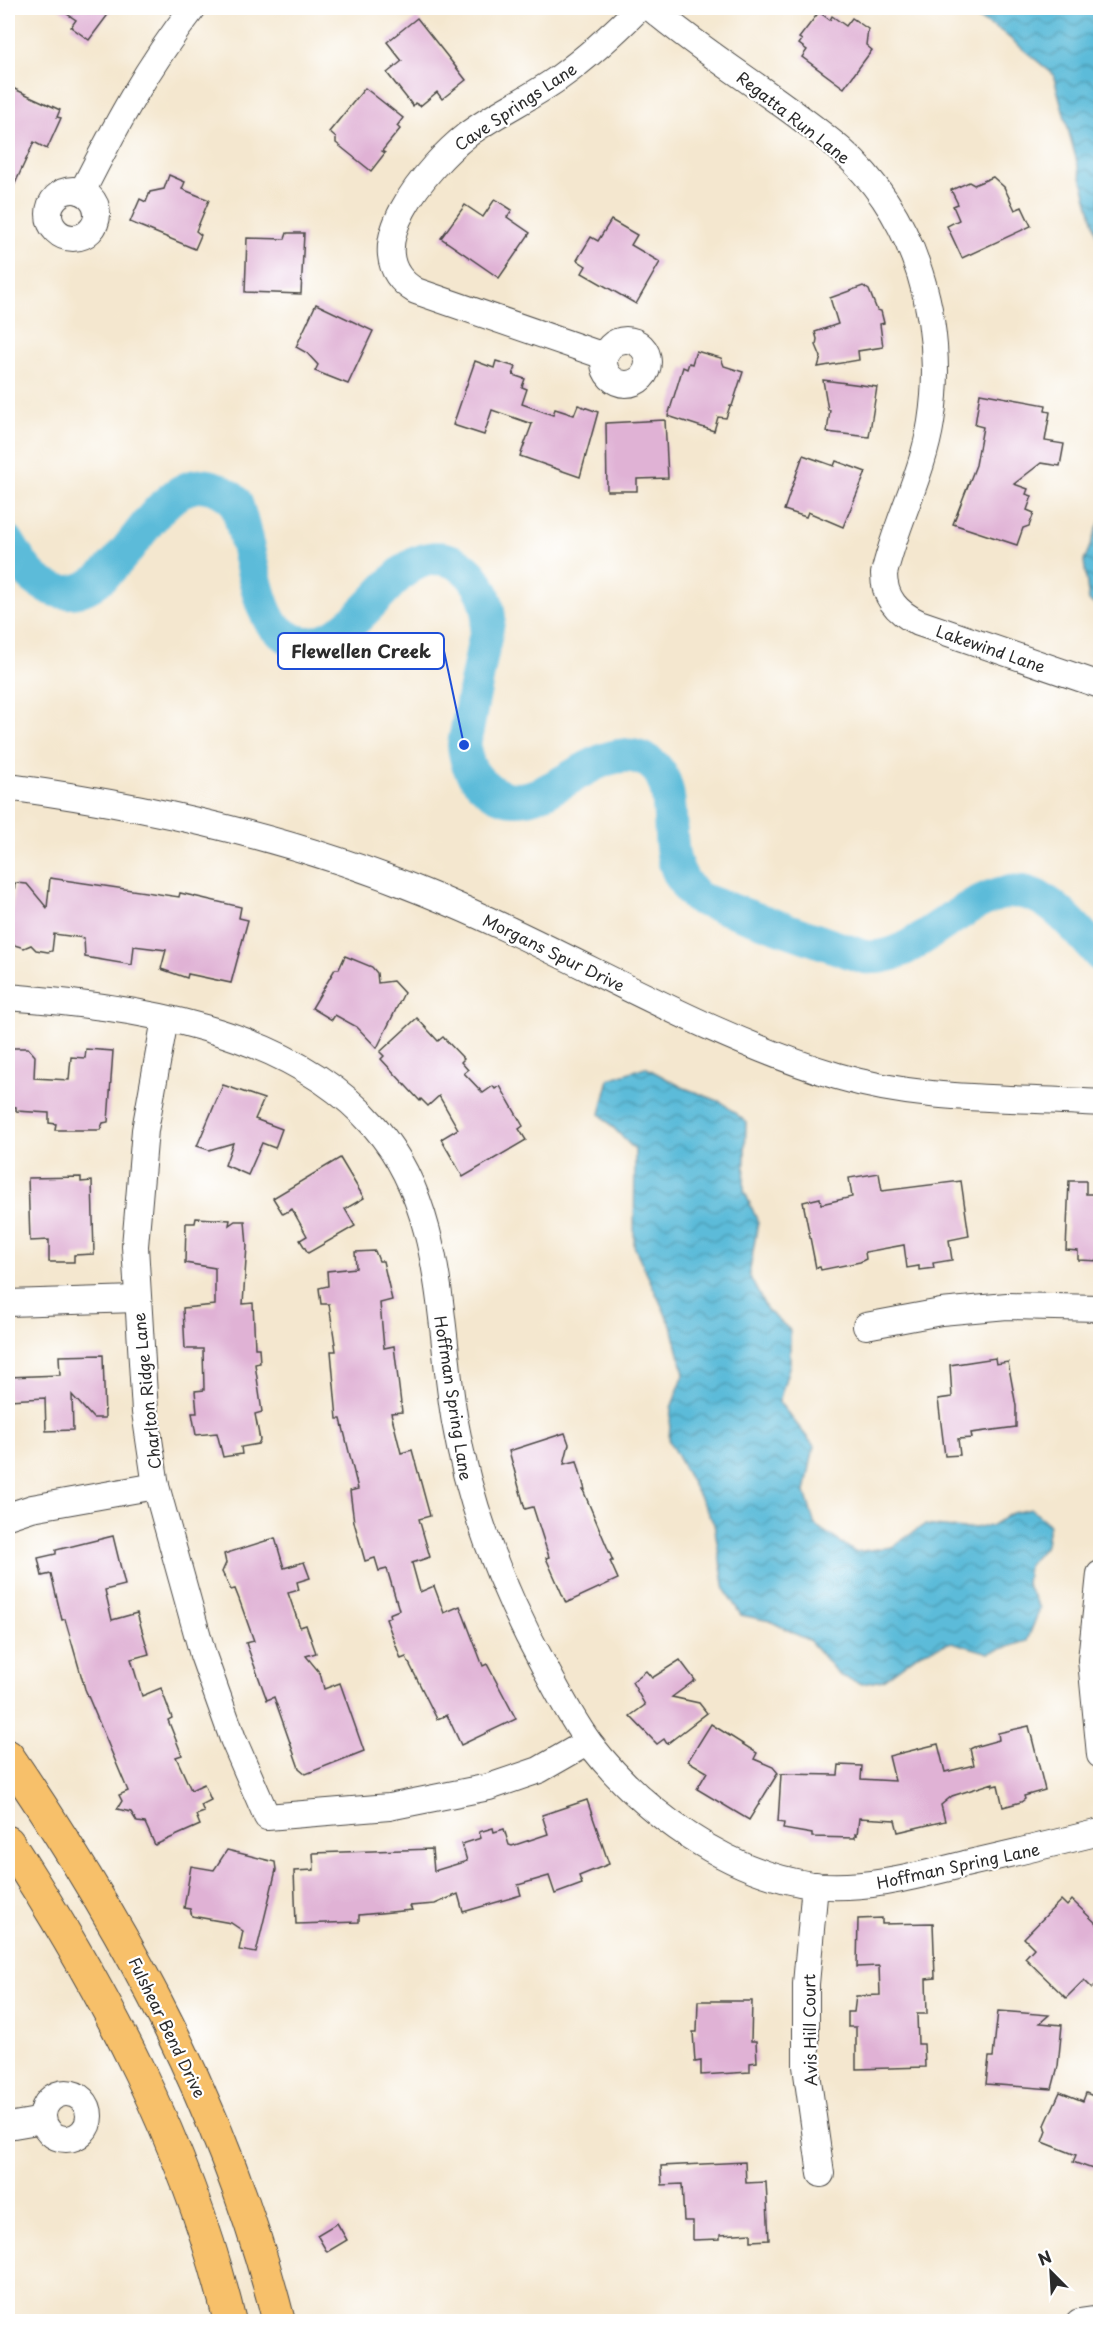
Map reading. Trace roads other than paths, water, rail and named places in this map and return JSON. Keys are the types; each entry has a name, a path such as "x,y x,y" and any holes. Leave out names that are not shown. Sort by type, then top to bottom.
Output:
{"main road":[{"name":"Fulshear Bend Drive","path":"8,1756 113,1919 183,2052 248,2212 279,2322"},
{"path":"8,1842 73,1946 140,2071 196,2211 230,2322"},
{"path":"140,2071 183,2052"}],"street":[{"path":"82,192 123,110 164,46 193,8"},
{"name":"Cave Springs Lane","path":"604,356 416,291 399,278 390,247 394,228 402,210 430,172 452,148 478,127 558,79 582,61 639,8"},
{"name":"Regatta Run Lane","path":"651,8 699,46 782,104 856,164 894,215 916,260 929,305 934,333 935,392 926,447 885,568 885,582 889,598"},
{"name":"Lakewind Lane","path":"889,598 898,611 919,623 1101,685"},
{"name":"Morgans Spur Drive","path":"8,787 81,797 198,820 369,872 426,893 488,920 728,1035 778,1056 839,1076 885,1088 940,1096 1101,1103"},
{"name":"Hoffman Spring Lane","path":"8,997 101,1007 165,1019 249,1041 298,1064 340,1093 376,1128 401,1165 420,1206 434,1262 458,1440 478,1519 505,1589 534,1647 588,1742 618,1776 691,1836 733,1860 773,1876 815,1885 868,1885 1101,1832"},
{"name":"Charlton Ridge Lane","path":"165,1019 145,1130 135,1246 145,1412 156,1486 203,1655 233,1739 267,1817 389,1807 489,1787 539,1770 588,1742"},
{"path":"8,1303 137,1299"},
{"path":"866,1326 941,1312 1007,1306 1101,1308"},
{"path":"8,1516 32,1508 156,1486"},
{"path":"1101,1574 1091,1660 1101,1755"},
{"name":"Avis Hill Court","path":"815,1885 806,1983 806,2066 821,2174"},
{"path":"8,2126 43,2120"},
{"path":"1079,2322 1101,2319"}],"water":[{"path":"960,8 1100,8 1100,246 1053,74 1001,31"},
{"path":"1100,521 1100,608 1089,601 1084,561"},
{"path":"645,1067 682,1087 721,1102 746,1122 744,1190 758,1222 749,1275 767,1310 790,1330 790,1364 779,1402 814,1446 805,1492 815,1525 855,1552 892,1547 924,1525 964,1529 991,1526 1012,1513 1031,1509 1049,1524 1046,1545 1028,1566 1026,1584 1040,1608 1027,1641 989,1653 952,1642 921,1652 883,1680 862,1684 839,1675 810,1641 770,1621 741,1615 725,1590 714,1524 669,1441 671,1408 684,1374 673,1330 634,1246 635,1150 600,1114 609,1079"}],"waterway":[{"path":"8,542 33,577 67,592 93,584 116,563 159,510 181,491 206,486 235,501 257,586 268,617 275,627 293,640 311,643 329,638 345,628 403,572 419,562 433,558 447,560 460,565 471,574 486,601 489,617 464,745 470,769 487,788 506,798 526,798 545,791 604,760 623,756 643,759 654,766 662,776 667,789 674,859 683,880 697,898 864,957 873,957 890,955 905,949 981,901 1002,893 1020,892 1037,897 1056,909 1100,955"}],"place":[{"name":"Flewellen Creek","path":"464,745"}]}
